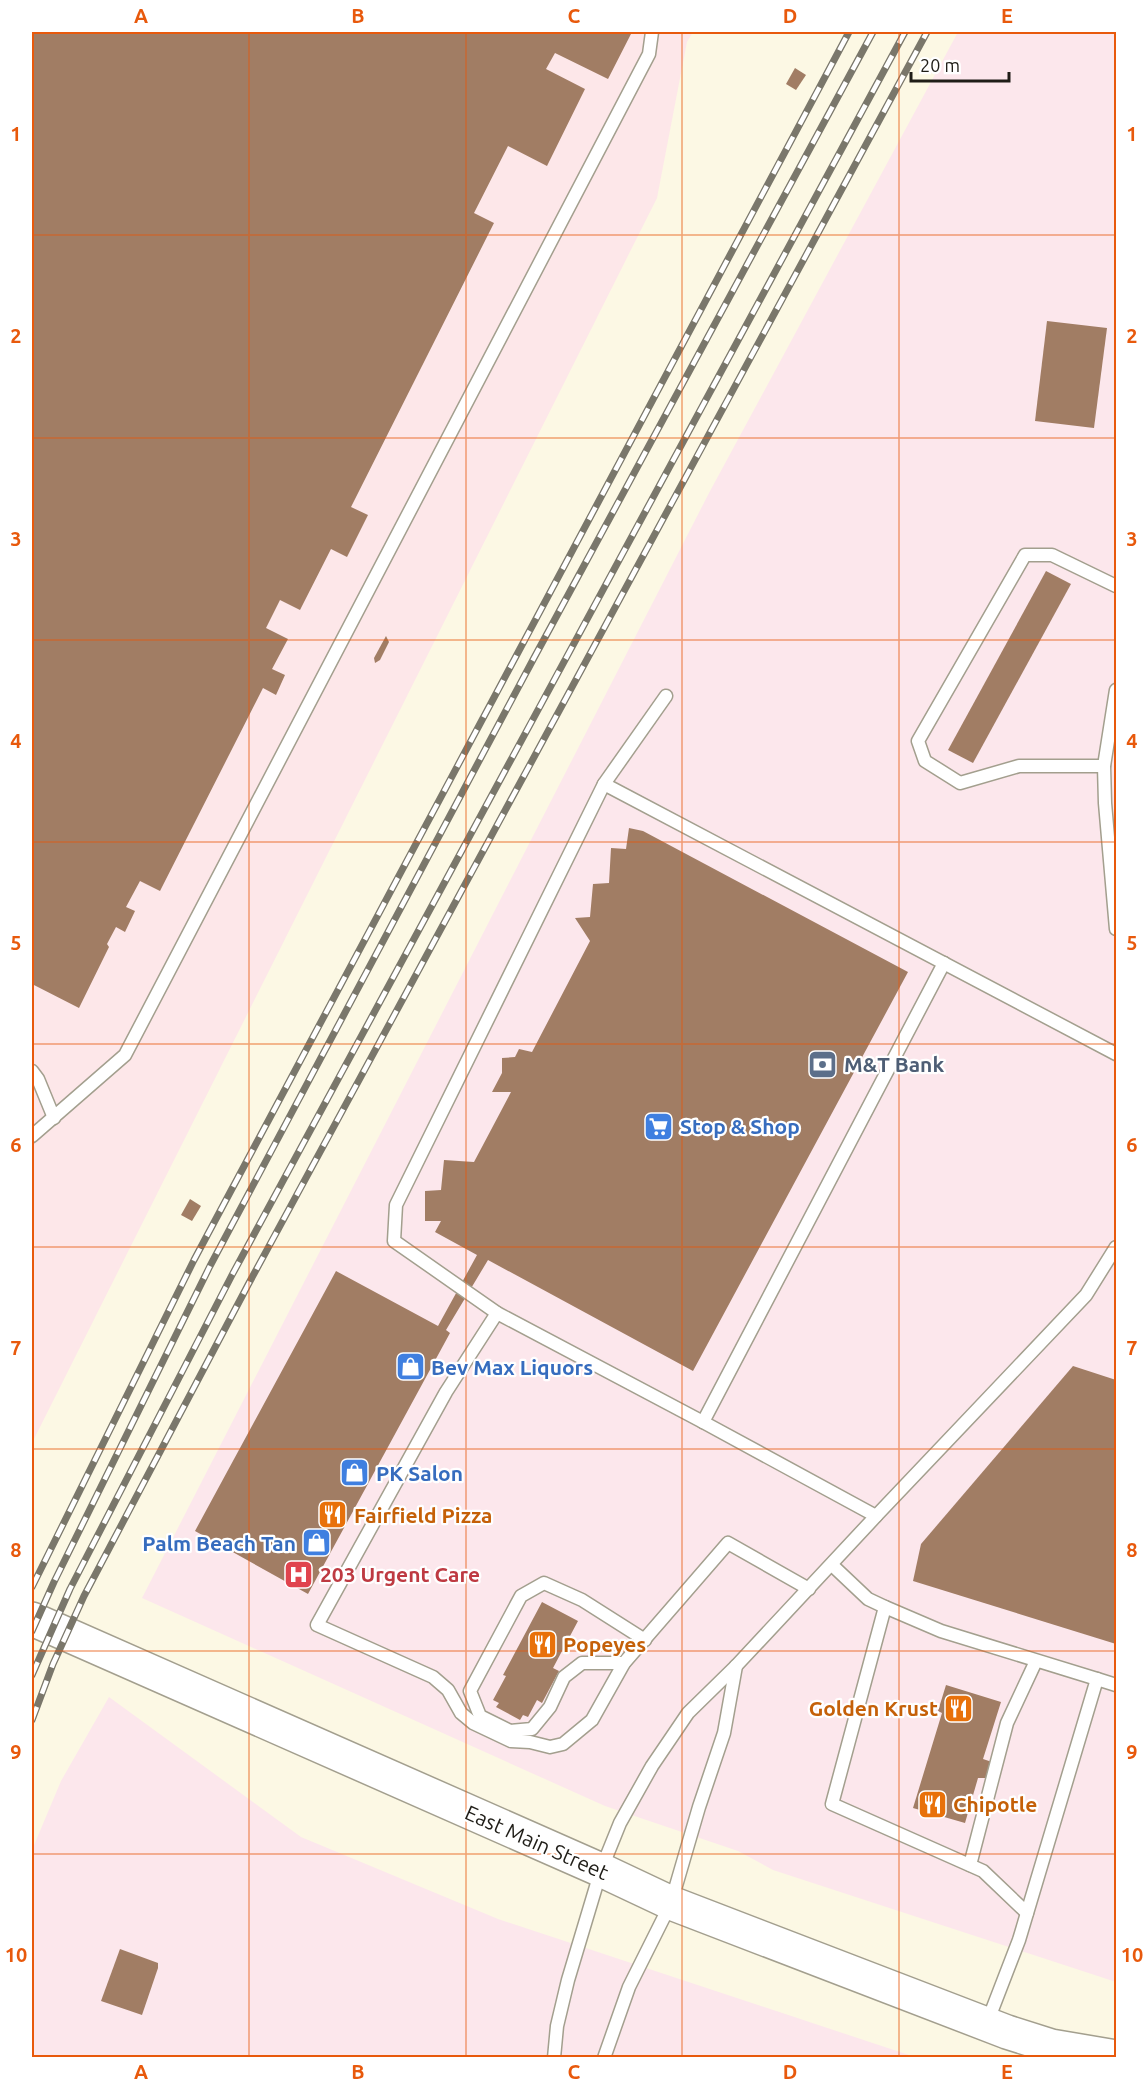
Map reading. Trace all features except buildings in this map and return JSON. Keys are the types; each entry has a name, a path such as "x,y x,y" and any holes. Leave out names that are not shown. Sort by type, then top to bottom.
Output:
{"main road":[{"name":"East Main Street","path":"32,1619 671,1903 1061,2052 1116,2057"}],"lane":[{"path":"32,1136 125,1055 643,65 648,54 652,32"},
{"path":"1104,766 1019,766 960,783 925,761 918,741 1025,555 1052,555 1116,586"},
{"path":"1116,690 1114,720 1104,766 1116,929"},
{"path":"666,696 604,784 396,1205 394,1241 497,1313 876,1516"},
{"path":"604,784 1116,1054"},
{"path":"703,1422 944,963"},
{"path":"32,1071 38,1079 54,1118"},
{"path":"554,2058 557,2026 568,1980 601,1870 620,1823 652,1766 688,1713 736,1666 1086,1295 1116,1247"},
{"path":"497,1313 446,1392 317,1625 433,1677 448,1690 461,1713 473,1723 511,1741 530,1742 550,1747 563,1744 592,1720 624,1663 728,1543 809,1589"},
{"path":"832,1565 868,1599 941,1631 1116,1685"},
{"path":"624,1663 582,1663 564,1677 550,1707 532,1729 510,1731 480,1716 470,1691 521,1596 544,1583 582,1600 645,1640"},
{"path":"885,1607 832,1804 983,1871 1027,1913"},
{"path":"970,1865 1007,1722 1036,1661"},
{"path":"604,2058 629,1987 671,1903 724,1733 736,1666"},
{"path":"987,2024 1019,1940 1097,1679"}],"shaded area":[{"path":"32,32 693,32 687,42 657,198 32,1443"},
{"path":"958,32 1116,32 1116,1982 773,1870 738,1851 605,1806 142,1598 709,493"},
{"path":"109,1697 301,1837 498,1919 915,2057 32,2058 32,1850 61,1781"}],"railway":[{"path":"32,1587 194,1260 849,32"},
{"path":"32,1631 210,1266 535,656 873,32"},
{"path":"32,1675 70,1589 232,1275 905,32"},
{"path":"32,1720 53,1664 84,1596 249,1283 927,32"}],"place":[{"name":"M&T Bank","path":"823,1064"},
{"name":"Stop & Shop","path":"659,1126"},
{"name":"Bev Max Liquors","path":"410,1367"},
{"name":"PK Salon","path":"355,1473"},
{"name":"Fairfield Pizza","path":"333,1515"},
{"name":"Palm Beach Tan","path":"317,1543"},
{"name":"203 Urgent Care","path":"299,1574"},
{"name":"Popeyes","path":"542,1644"},
{"name":"Golden Krust","path":"959,1708"},
{"name":"Chipotle","path":"932,1804"}]}
